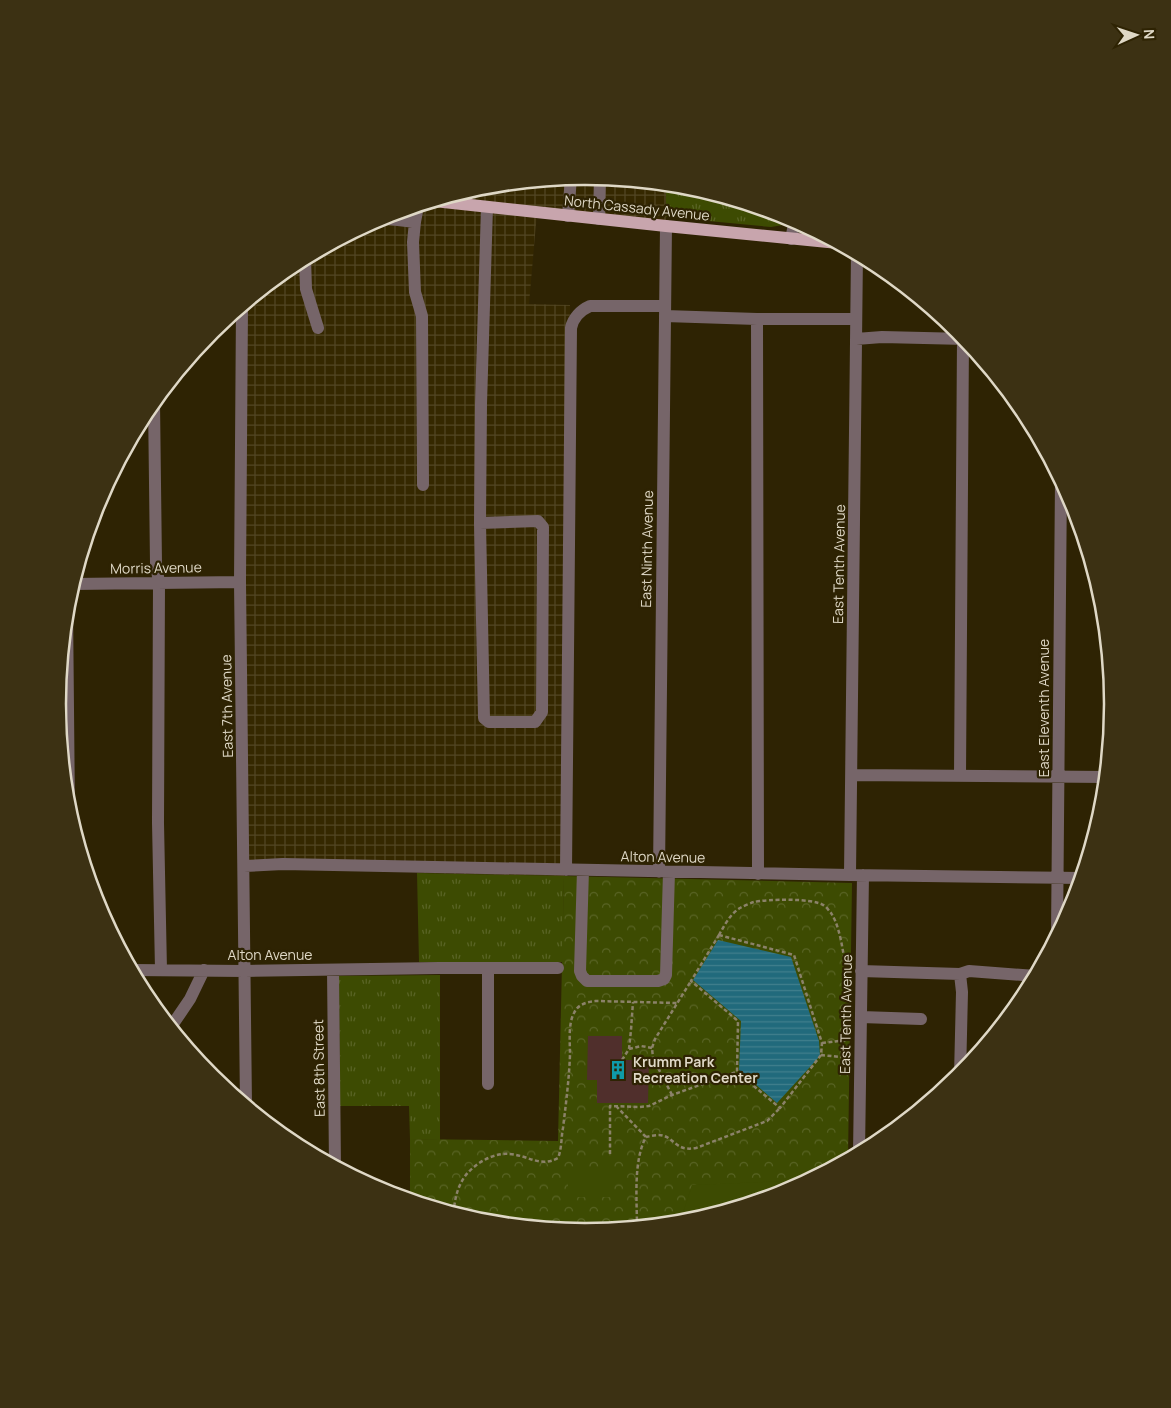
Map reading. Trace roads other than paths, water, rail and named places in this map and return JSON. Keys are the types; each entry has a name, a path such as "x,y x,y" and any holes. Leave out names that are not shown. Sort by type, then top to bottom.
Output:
{"main road":[{"name":"North Cassady Avenue","path":"449,203 822,242"}],"street":[{"path":"568,216 570,185"},
{"path":"598,219 600,185"},
{"path":"480,523 538,521 543,527 542,712 535,722 489,722 484,718 480,523 481,404 487,207"},
{"path":"417,213 413,242 414,292 422,316 423,486"},
{"path":"398,220 415,222"},
{"name":"East Ninth Avenue","path":"583,870 580,971 582,976 586,981 658,981 664,979 666,975 664,872 666,226"},
{"path":"791,239 793,228"},
{"name":"East Tenth Avenue","path":"857,261 852,775 861,971 859,1145"},
{"path":"305,267 306,289 318,328"},
{"path":"566,870 571,328 574,318 586,307 594,305 756,319 856,319"},
{"name":"East 7th Avenue","path":"242,315 240,582 246,1096"},
{"path":"756,319 758,874"},
{"path":"856,339 882,337 955,339"},
{"path":"960,776 964,349"},
{"path":"154,416 156,564 159,583 158,822 162,970"},
{"name":"East Eleventh Avenue","path":"1057,920 1061,496"},
{"name":"Morris Avenue","path":"81,584 240,582"},
{"path":"68,665 68,750"},
{"path":"852,775 1099,777"},
{"name":"Alton Avenue","path":"244,866 283,864 758,874 1074,878"},
{"path":"488,968 488,1084"},
{"name":"Alton Avenue","path":"140,970 245,971 558,968"},
{"path":"175,1021 190,999 204,970"},
{"name":"East 8th Street","path":"333,970 336,1159"},
{"path":"861,971 960,974 969,971 1028,975"},
{"path":"960,974 962,992 960,1063"},
{"path":"861,1016 920,1019"}],"water":[{"path":"718,940 791,957 819,1041 820,1056 777,1103 739,1070 741,1021 693,980"}],"place":[{"name":"Krumm Park Recreation Center","path":"618,1070"}]}
